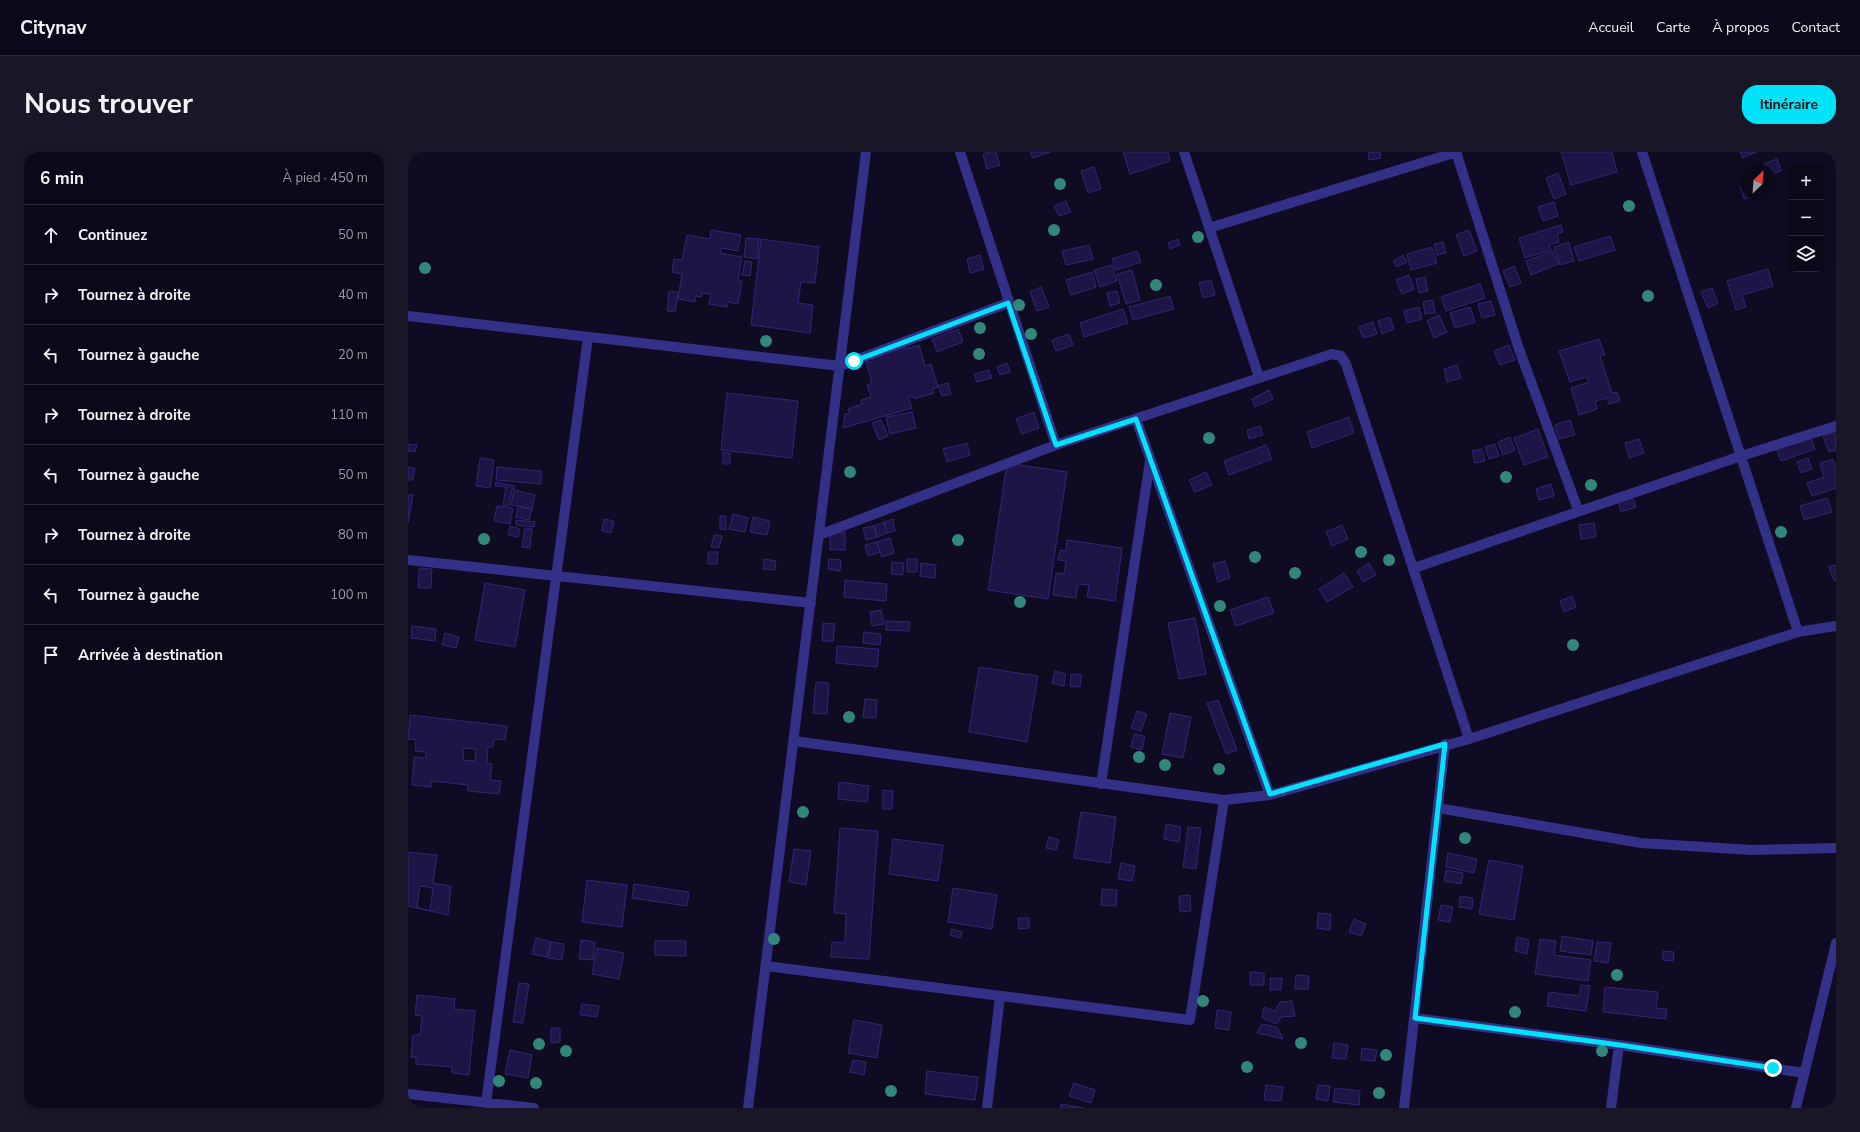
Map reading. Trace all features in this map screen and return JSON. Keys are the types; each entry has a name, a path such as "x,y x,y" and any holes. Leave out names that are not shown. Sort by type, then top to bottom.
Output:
{"street":[{"path":"748,1108 866,152"},
{"path":"960,152 1008,303 1056,445"},
{"path":"1184,152 1259,377"},
{"path":"1209,228 1457,152 1519,349 1578,510"},
{"path":"1642,152 1798,632"},
{"path":"408,316 840,366 1008,303"},
{"path":"486,1103 588,338"},
{"path":"819,535 1056,445 1332,354 1342,356 1346,364 1414,568 1469,738"},
{"path":"1136,419 1270,794"},
{"path":"1414,568 1578,510 1836,426"},
{"path":"1101,784 1150,459"},
{"path":"408,560 811,603"},
{"path":"794,741 1224,800 1270,794 1469,738 1798,632 1836,626"},
{"path":"1404,1108 1445,744"},
{"path":"766,966 1190,1020 1224,800"},
{"path":"1438,808 1641,843 1752,850 1836,848"},
{"path":"1796,1108 1804,1072 1832,977 1836,943"},
{"path":"987,1108 1000,996"},
{"path":"1415,1018 1620,1045 1804,1072"},
{"path":"1611,1108 1620,1045"},
{"path":"408,1094 534,1108"}],"building":[{"path":"988,152 996,152 1000,165 987,169 983,154"},
{"path":"1030,152 1050,152 1033,158"},
{"path":"1123,152 1168,152 1170,161 1130,174"},
{"path":"1368,152 1380,152 1381,158 1369,160"},
{"path":"1561,152 1612,152 1617,172 1571,185"},
{"path":"1740,152 1756,152 1743,158"},
{"path":"1777,159 1781,171 1776,173 1776,164 1764,164"},
{"path":"1094,167 1101,189 1088,193 1081,171"},
{"path":"1558,173 1566,194 1554,199 1546,178"},
{"path":"1066,201 1071,212 1059,216 1054,206"},
{"path":"1554,202 1558,216 1543,221 1538,207"},
{"path":"1561,225 1563,232 1557,234 1559,242 1549,245 1551,250 1525,258 1519,238"},
{"path":"711,230 741,235 738,251 721,248 720,253 742,257 738,280 742,281 738,304 728,302 727,307 709,304 711,294 702,293 701,297 696,296 695,302 678,299 682,274 672,272 674,259 682,260 687,235 710,239"},
{"path":"1469,230 1477,251 1464,256 1456,235"},
{"path":"1610,236 1615,250 1579,261 1574,247"},
{"path":"746,238 759,239 757,259 744,257"},
{"path":"761,239 819,247 815,283 801,282 798,303 813,305 810,333 751,325"},
{"path":"1178,239 1180,245 1170,249 1168,243"},
{"path":"1443,242 1446,253 1437,255 1434,244"},
{"path":"1569,242 1574,261 1560,265 1554,247"},
{"path":"1089,245 1093,259 1066,265 1062,251"},
{"path":"1432,247 1437,263 1411,270 1407,254"},
{"path":"1137,251 1141,262 1116,270 1112,259"},
{"path":"1553,251 1558,264 1531,275 1526,261"},
{"path":"980,255 984,269 970,273 967,259"},
{"path":"1403,255 1407,262 1397,267 1393,261"},
{"path":"745,261 752,262 750,276 742,275"},
{"path":"1112,265 1117,281 1100,287 1094,270"},
{"path":"1514,266 1521,283 1510,287 1503,271"},
{"path":"1768,269 1773,286 1742,295 1746,307 1736,310 1727,281"},
{"path":"1132,270 1140,300 1126,304 1117,274"},
{"path":"1092,272 1096,287 1071,295 1066,280"},
{"path":"1409,275 1414,289 1402,294 1396,280"},
{"path":"1425,277 1428,291 1419,293 1416,279"},
{"path":"1211,280 1215,295 1203,298 1199,283"},
{"path":"1480,284 1485,298 1446,311 1441,297"},
{"path":"1041,287 1049,307 1037,311 1030,292"},
{"path":"1712,288 1718,303 1708,308 1701,292"},
{"path":"669,291 678,292 675,312 667,311"},
{"path":"1117,291 1120,303 1110,306 1107,293"},
{"path":"1170,296 1174,309 1133,320 1129,307"},
{"path":"1433,300 1435,313 1425,314 1423,302"},
{"path":"1491,301 1495,315 1482,318 1478,304"},
{"path":"1419,307 1422,319 1407,323 1404,311"},
{"path":"1470,307 1475,322 1455,328 1450,313"},
{"path":"1123,309 1128,323 1084,337 1080,323"},
{"path":"1439,315 1447,332 1434,338 1427,321"},
{"path":"1390,317 1394,329 1382,334 1378,321"},
{"path":"1373,322 1377,334 1363,338 1359,327"},
{"path":"958,329 963,342 937,352 932,339"},
{"path":"1069,334 1073,345 1056,351 1052,340"},
{"path":"1599,339 1605,355 1600,356 1612,393 1617,392 1620,401 1609,404 1607,398 1595,401 1597,409 1579,415 1571,388 1589,382 1587,377 1570,382 1559,351"},
{"path":"919,345 925,366 931,364 938,387 932,389 934,393 914,399 914,396 908,397 912,408 843,428 845,414 849,413 848,409 862,404 861,400 871,397 867,385 872,383 866,363 873,361 871,356 904,346 905,349"},
{"path":"1509,345 1515,360 1500,365 1494,351"},
{"path":"1007,363 1010,372 1000,375 997,367"},
{"path":"1457,365 1461,378 1447,382 1444,369"},
{"path":"989,370 992,378 977,382 974,374"},
{"path":"948,383 951,394 942,396 938,386"},
{"path":"1269,390 1273,399 1255,407 1252,399"},
{"path":"727,393 798,401 792,458 721,450"},
{"path":"912,412 916,428 890,434 886,417"},
{"path":"1034,412 1039,428 1022,434 1016,419"},
{"path":"1349,417 1354,433 1312,448 1307,432"},
{"path":"881,420 888,436 879,440 872,423"},
{"path":"1570,420 1575,435 1559,439 1555,425"},
{"path":"1260,426 1263,435 1249,439 1247,430"},
{"path":"1538,429 1548,457 1524,465 1514,438"},
{"path":"1835,432 1836,450 1829,452 1823,436"},
{"path":"1810,436 1815,449 1781,461 1776,448"},
{"path":"1510,437 1515,450 1503,455 1498,442"},
{"path":"1639,439 1644,453 1629,458 1625,443"},
{"path":"967,443 970,455 947,462 943,449"},
{"path":"408,444 417,445 415,452 408,451"},
{"path":"1495,444 1499,456 1489,459 1485,447"},
{"path":"1266,445 1272,459 1229,475 1224,461"},
{"path":"1482,449 1485,461 1475,463 1472,451"},
{"path":"723,452 730,453 730,464 723,464"},
{"path":"480,458 494,460 490,488 476,486"},
{"path":"1808,458 1812,469 1801,473 1797,462"},
{"path":"1833,459 1836,468 1836,488 1812,496 1807,483 1824,477 1820,463"},
{"path":"1007,463 1067,472 1048,599 988,590"},
{"path":"408,467 415,468 413,480 408,480"},
{"path":"497,467 541,471 541,484 496,480"},
{"path":"1206,472 1212,485 1195,492 1189,480"},
{"path":"496,482 515,486 514,489 512,489 509,506 503,505 506,487 495,486"},
{"path":"1551,484 1554,496 1539,500 1536,489"},
{"path":"514,490 535,495 532,509 511,505"},
{"path":"408,495 413,495 408,523"},
{"path":"1632,496 1636,507 1621,512 1618,501"},
{"path":"1827,498 1832,512 1804,520 1800,506"},
{"path":"497,506 513,508 510,524 494,521"},
{"path":"518,506 532,509 529,520 516,517"},
{"path":"733,514 748,518 745,532 729,529"},
{"path":"720,516 726,516 726,530 720,529"},
{"path":"753,517 770,521 767,535 750,532"},
{"path":"604,519 614,521 611,533 602,531"},
{"path":"893,519 895,531 887,533 884,522"},
{"path":"516,520 535,522 534,527 516,525"},
{"path":"884,522 887,533 877,537 874,526"},
{"path":"1594,523 1596,537 1581,539 1579,525"},
{"path":"1342,525 1348,539 1332,546 1326,532"},
{"path":"510,526 520,529 518,537 508,535"},
{"path":"874,526 877,537 866,540 863,528"},
{"path":"525,528 532,529 530,548 522,547"},
{"path":"845,532 845,550 830,550 830,533"},
{"path":"714,535 722,536 719,548 711,547"},
{"path":"890,538 894,553 882,557 877,542"},
{"path":"1067,540 1122,548 1115,601 1087,597 1089,585 1078,584 1076,598 1053,595 1056,573 1064,574 1066,561 1058,560 1060,550 1066,551"},
{"path":"877,542 880,552 868,556 865,545"},
{"path":"708,552 718,552 717,564 708,564"},
{"path":"764,559 776,561 775,570 763,569"},
{"path":"829,559 841,560 840,571 828,569"},
{"path":"907,559 917,559 917,572 907,572"},
{"path":"1225,561 1230,578 1218,582 1213,564"},
{"path":"892,562 904,563 903,575 891,574"},
{"path":"921,563 936,565 935,578 920,576"},
{"path":"1369,563 1376,575 1363,582 1357,571"},
{"path":"1836,565 1836,580 1834,581 1829,567"},
{"path":"419,568 432,569 431,588 418,588"},
{"path":"1344,573 1353,587 1327,602 1319,589"},
{"path":"845,580 887,584 886,601 844,597"},
{"path":"485,583 525,590 515,647 475,640"},
{"path":"1572,596 1576,607 1564,612 1560,601"},
{"path":"1268,597 1274,613 1236,626 1230,610"},
{"path":"881,610 884,624 872,626 870,612"},
{"path":"1195,618 1206,674 1179,679 1168,623"},
{"path":"886,621 910,622 909,631 886,630"},
{"path":"823,623 835,624 833,641 822,641"},
{"path":"412,626 436,629 435,641 411,638"},
{"path":"864,632 881,634 880,645 863,643"},
{"path":"445,633 459,637 456,648 442,645"},
{"path":"837,646 879,649 877,667 836,663"},
{"path":"979,667 1038,676 1027,742 969,732"},
{"path":"1055,671 1066,674 1064,686 1052,683"},
{"path":"1071,674 1081,675 1080,687 1070,686"},
{"path":"816,682 829,683 827,714 813,713"},
{"path":"865,699 877,700 876,718 863,717"},
{"path":"1218,700 1237,750 1226,754 1207,703"},
{"path":"1137,711 1147,714 1141,731 1131,728"},
{"path":"1170,713 1191,717 1183,758 1162,754"},
{"path":"410,715 507,726 505,740 494,739 493,747 488,747 487,763 492,764 490,780 501,781 499,794 468,791 468,785 432,781 431,787 412,785 414,757 426,758 426,752 415,751 416,740 408,739","holes":["464,748 476,749 475,761 463,760"]},
{"path":"1134,734 1145,736 1142,750 1131,747"},
{"path":"839,782 869,786 867,802 838,799"},
{"path":"883,790 893,791 892,809 883,809"},
{"path":"1081,812 1116,817 1110,863 1074,858"},
{"path":"1166,824 1181,827 1179,842 1164,839"},
{"path":"1188,827 1201,828 1196,869 1183,867"},
{"path":"840,828 878,831 869,959 831,957 832,942 845,943 846,914 834,913"},
{"path":"1049,837 1059,840 1056,850 1046,848"},
{"path":"893,839 943,845 938,881 889,874"},
{"path":"794,849 811,851 806,885 789,882"},
{"path":"408,852 437,855 433,883 451,886 448,915 408,906"},
{"path":"1448,853 1477,859 1474,873 1446,867"},
{"path":"1489,860 1523,866 1514,920 1479,914"},
{"path":"1121,863 1135,866 1132,881 1118,879"},
{"path":"1446,870 1463,873 1461,884 1444,881"},
{"path":"587,880 627,885 622,927 582,922"},
{"path":"634,884 689,892 687,906 632,898"},
{"path":"420,886 433,888 430,911 417,907"},
{"path":"953,888 997,895 992,929 948,922"},
{"path":"1102,889 1117,890 1116,906 1101,905"},
{"path":"1190,895 1191,911 1180,912 1179,896"},
{"path":"1460,896 1473,898 1472,909 1459,907"},
{"path":"1441,905 1453,907 1450,922 1438,920"},
{"path":"1318,913 1331,914 1330,930 1317,928"},
{"path":"1018,918 1029,918 1029,928 1019,929"},
{"path":"1354,919 1366,924 1361,936 1349,932"},
{"path":"952,929 962,932 960,938 950,935"},
{"path":"1562,936 1593,941 1591,955 1560,951"},
{"path":"1517,937 1529,940 1527,954 1515,951"},
{"path":"536,938 551,942 547,957 532,954"},
{"path":"1540,939 1556,941 1554,955 1591,960 1588,981 1535,974"},
{"path":"581,940 595,942 593,960 579,959"},
{"path":"655,941 686,941 686,956 655,955"},
{"path":"551,942 564,944 562,960 548,958"},
{"path":"1597,942 1611,943 1608,963 1594,961"},
{"path":"597,948 624,953 619,979 592,974"},
{"path":"1663,951 1674,952 1673,961 1663,960"},
{"path":"1250,972 1264,973 1264,985 1250,985"},
{"path":"1296,975 1309,976 1308,989 1295,989"},
{"path":"1270,978 1282,978 1281,990 1270,990"},
{"path":"519,983 529,984 523,1023 513,1022"},
{"path":"1581,985 1590,986 1586,1011 1547,1006 1549,992 1579,996"},
{"path":"1605,987 1658,992 1656,1008 1667,1009 1666,1019 1603,1012"},
{"path":"417,995 455,999 454,1009 475,1011 469,1075 452,1073 452,1067 416,1064 416,1057 411,1057 413,1035 420,1035 422,1016 415,1015"},
{"path":"1292,1001 1295,1016 1281,1017 1278,1023 1262,1018 1264,1007 1275,1011 1280,1002"},
{"path":"582,1004 599,1006 597,1017 580,1015"},
{"path":"1217,1010 1231,1012 1229,1030 1215,1028"},
{"path":"854,1020 882,1025 877,1058 848,1053"},
{"path":"1262,1024 1277,1027 1283,1039 1257,1033"},
{"path":"551,1028 560,1028 560,1042 551,1043"},
{"path":"1334,1043 1348,1045 1346,1059 1332,1058"},
{"path":"1362,1048 1377,1050 1375,1061 1361,1060"},
{"path":"510,1050 532,1055 528,1078 505,1074"},
{"path":"853,1060 866,1062 864,1075 850,1072"},
{"path":"927,1071 978,1077 975,1100 925,1094"},
{"path":"1074,1083 1095,1090 1091,1103 1069,1096"},
{"path":"1266,1085 1283,1087 1281,1101 1264,1100"},
{"path":"1318,1085 1330,1086 1328,1101 1316,1099"},
{"path":"1335,1088 1360,1091 1359,1105 1333,1102"},
{"path":"1061,1104 1084,1108 1060,1108"}],"route":[{"path":"854,361 1008,303 1056,445 1136,419 1270,794 1445,744 1415,1018 1620,1045 1773,1068"}]}
